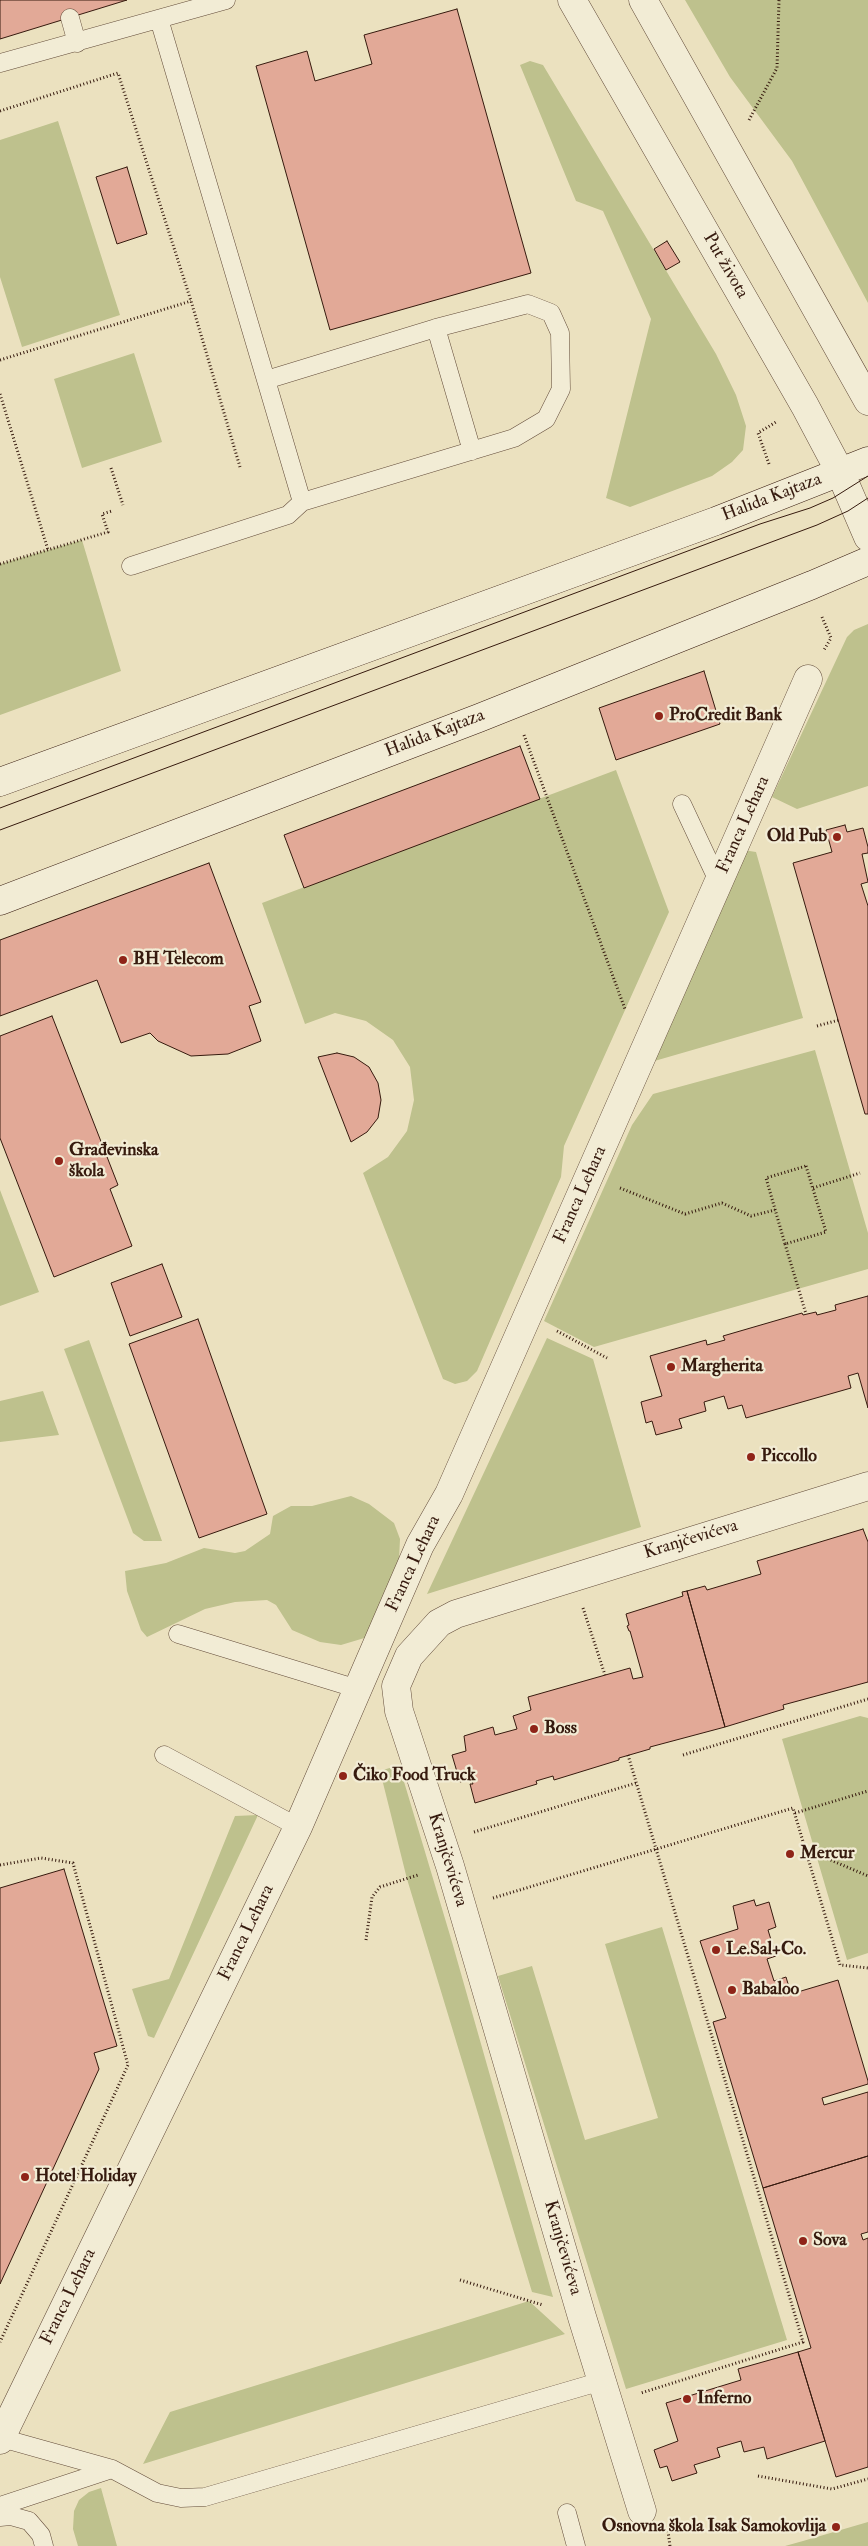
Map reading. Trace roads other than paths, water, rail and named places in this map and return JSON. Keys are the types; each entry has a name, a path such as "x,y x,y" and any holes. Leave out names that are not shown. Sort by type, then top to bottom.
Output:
{"street":[{"name":"Put života","path":"572,0 805,406 840,472 868,537"},
{"path":"643,0 868,401"},
{"name":"Halida Kajtaza","path":"0,782 868,461"},
{"name":"Halida Kajtaza","path":"0,901 470,721 812,586 868,561"},
{"name":"Franca Lehara","path":"1,2439 298,1827 420,1545 449,1494 808,679"},
{"name":"Kranjčevićeva","path":"642,2511 582,2317 450,1866 399,1711 396,1686 409,1656 439,1623 456,1614 868,1486"},
{"path":"358,1689 396,1686"}],"lane":[{"path":"0,64 226,0"},
{"path":"70,18 77,43"},
{"path":"160,19 302,502"},
{"path":"131,566 288,515 302,502 514,438 546,420 562,389 560,334 551,313 528,304 436,328 266,380"},
{"path":"436,328 472,451"},
{"path":"682,804 719,883"},
{"path":"178,1634 358,1689"},
{"path":"164,1755 298,1827"},
{"path":"1,2439 112,2469 157,2493 181,2498 205,2497 602,2381"},
{"path":"0,2506 112,2469"},
{"path":"567,2514 576,2546"},
{"path":"0,2516 11,2516 29,2521 41,2535 44,2546"}],"tram line":[{"path":"0,808 760,524 810,508 833,498 868,476"},
{"path":"0,830 817,525 848,511 868,498"}],"place":[{"name":"ProCredit Bank","path":"659,716"},
{"name":"Old Pub","path":"837,837"},
{"name":"BH Telecom","path":"123,960"},
{"name":"Građevinska škola","path":"59,1161"},
{"name":"Margherita","path":"671,1367"},
{"name":"Piccollo","path":"751,1457"},
{"name":"Boss","path":"534,1729"},
{"name":"Čiko Food Truck","path":"343,1776"},
{"name":"Mercur","path":"790,1854"},
{"name":"Le.Sal+Co.","path":"716,1950"},
{"name":"Babaloo","path":"732,1990"},
{"name":"Hotel Holiday","path":"25,2177"},
{"name":"Sova","path":"803,2241"},
{"name":"Inferno","path":"687,2399"},
{"name":"Osnovna škola Isak Samokovlija","path":"836,2527"}]}
